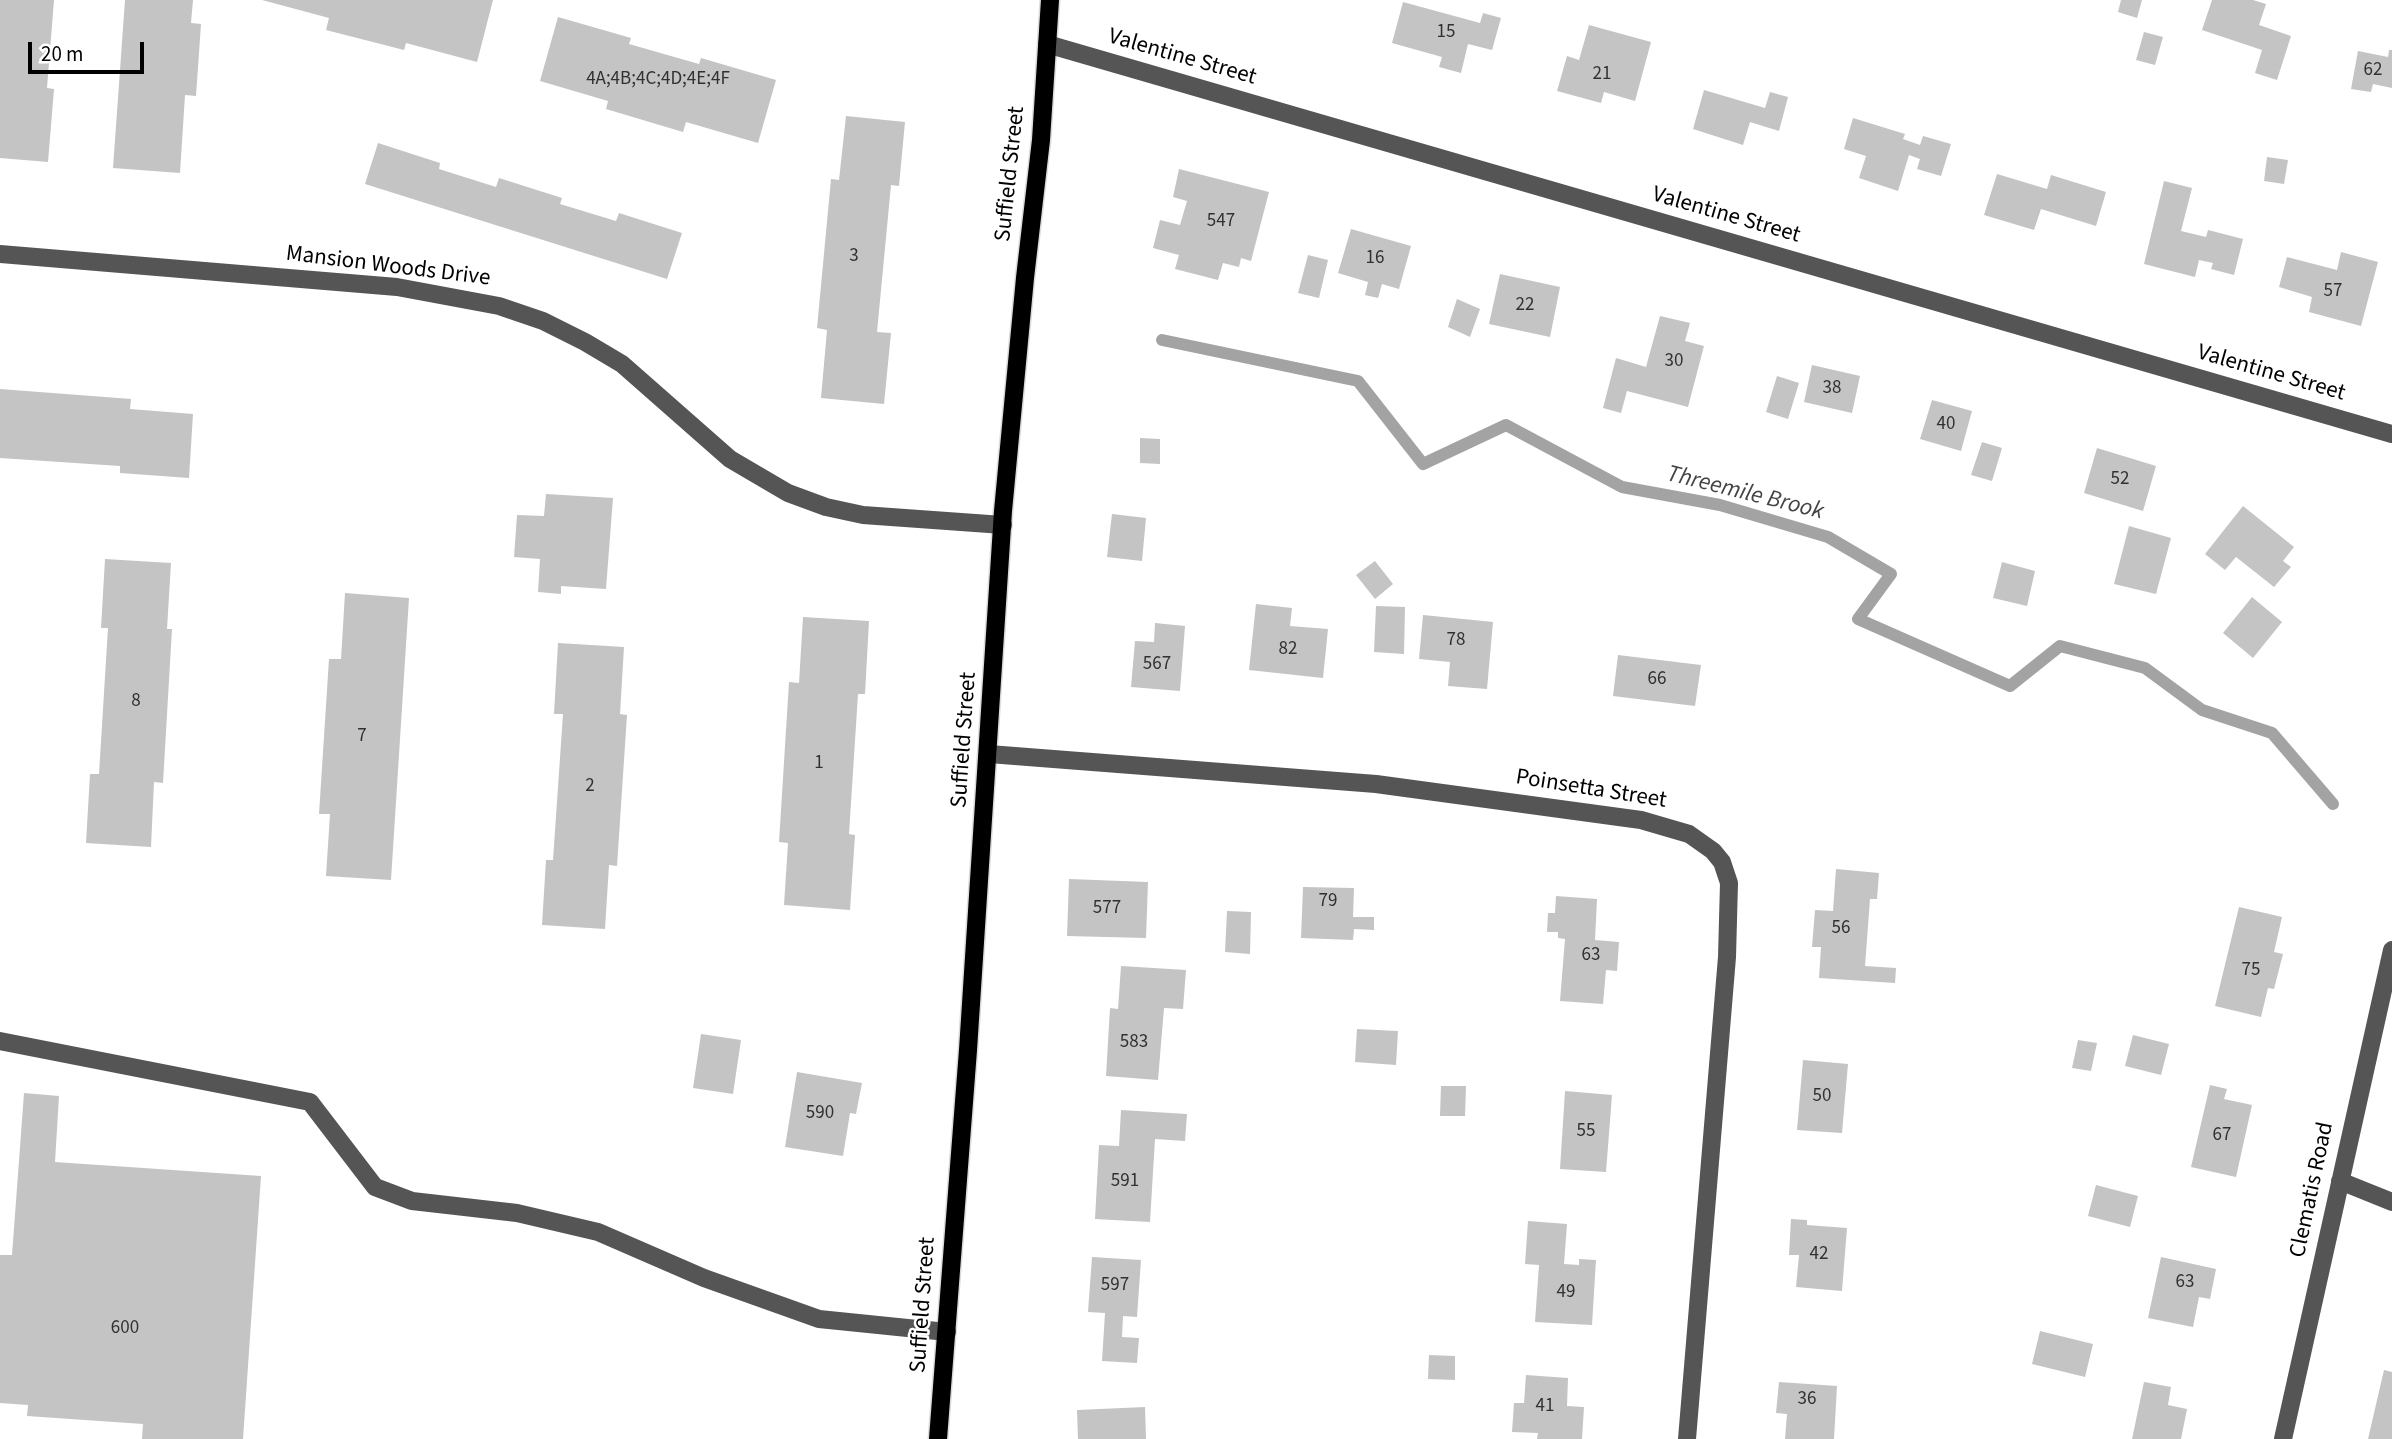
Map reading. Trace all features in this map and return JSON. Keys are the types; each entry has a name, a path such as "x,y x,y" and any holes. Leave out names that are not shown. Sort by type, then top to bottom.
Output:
{"main road":[{"name":"Suffield Street","path":"937,1439 989,754 1003,526 1025,278 1041,140 1050,0"},
{"name":"Suffield Street","path":"1046,44 1057,0"}],"street":[{"name":"Valentine Street","path":"1046,44 2392,434"},
{"name":"Mansion Woods Drive","path":"0,254 397,288 499,306 543,321 622,364 730,459 789,493 825,507 863,515 1003,526"},
{"name":"Poinsetta Street","path":"989,754 1376,785 1641,820 1689,834 1713,851 1723,862 1729,883 1727,957 1687,1439"},
{"name":"Clematis Road","path":"2283,1439 2304,1355 2392,950"},
{"path":"0,1041 310,1102 375,1187 412,1201 517,1213 598,1232 704,1278 819,1319 947,1332"},
{"path":"2340,1181 2392,1202"}],"building":[{"path":"0,0 54,0 47,88 54,89 48,162 0,158"},
{"path":"125,0 193,0 191,23 201,24 196,96 185,95 180,173 113,168"},
{"path":"262,0 493,0 477,62 406,43 404,50 326,30 329,18"},
{"path":"2121,0 2142,0 2137,18 2118,12"},
{"path":"2212,0 2253,0 2266,4 2259,25 2291,36 2277,80 2255,73 2262,50 2202,30"},
{"path":"1403,2 1480,23 1483,13 1501,18 1492,50 1468,44 1461,73 1439,67 1442,57 1392,43"},
{"path":"558,17 631,38 629,44 699,64 701,58 776,80 758,143 686,122 683,132 606,109 608,101 540,81"},
{"path":"1589,25 1651,42 1635,101 1604,92 1601,103 1557,91 1567,56 1579,60"},
{"path":"2144,32 2163,37 2155,65 2136,60"},
{"path":"2389,50 2392,50 2392,88 2373,84 2371,92 2351,89 2358,51 2388,57"},
{"path":"1704,90 1765,108 1770,92 1788,97 1779,131 1750,122 1743,145 1693,129"},
{"path":"846,116 905,122 899,186 891,185 877,332 891,333 884,404 821,398 827,330 817,328 831,179 839,180"},
{"path":"1853,118 1905,134 1903,139 1920,145 1923,136 1951,144 1941,176 1917,169 1920,159 1909,155 1898,191 1859,178 1866,156 1844,149"},
{"path":"378,143 440,163 439,169 496,187 499,178 562,198 560,204 616,221 619,213 682,233 667,279 365,184"},
{"path":"2267,157 2288,160 2284,184 2264,181"},
{"path":"1179,169 1269,192 1251,261 1241,258 1239,267 1223,263 1218,280 1175,269 1179,255 1153,248 1160,220 1180,225 1187,201 1173,197"},
{"path":"1997,174 2047,189 2051,175 2106,192 2096,226 2041,209 2034,230 1984,215"},
{"path":"2164,181 2192,188 2181,231 2206,237 2208,230 2243,239 2234,275 2211,269 2213,263 2199,260 2195,277 2144,264"},
{"path":"1351,229 1411,246 1399,289 1382,284 1378,298 1365,295 1368,282 1338,273"},
{"path":"2341,252 2378,262 2361,326 2309,312 2312,297 2279,287 2287,257 2337,270"},
{"path":"1308,255 1328,260 1319,298 1298,293"},
{"path":"1500,274 1560,287 1550,337 1489,324"},
{"path":"1457,299 1480,309 1470,337 1448,327"},
{"path":"1660,316 1690,323 1685,341 1704,346 1688,407 1627,391 1621,413 1603,408 1616,358 1646,367"},
{"path":"1812,365 1860,376 1852,413 1804,402"},
{"path":"1777,376 1799,383 1788,419 1766,412"},
{"path":"0,389 131,399 130,409 193,414 189,478 120,473 120,466 0,458"},
{"path":"1932,400 1972,411 1961,451 1920,439"},
{"path":"1140,438 1160,439 1160,464 1140,463"},
{"path":"1982,442 2002,448 1992,481 1971,475"},
{"path":"2097,448 2156,466 2143,511 2084,493"},
{"path":"546,494 613,498 606,589 561,586 561,594 538,592 540,559 514,557 517,515 544,516"},
{"path":"2243,506 2294,547 2283,561 2291,567 2274,587 2236,557 2225,570 2205,554"},
{"path":"1112,514 1146,518 1142,561 1107,557"},
{"path":"2129,526 2171,538 2156,594 2114,584"},
{"path":"105,559 171,563 167,629 172,629 163,783 154,782 151,847 86,843 90,774 99,774 108,628 101,628"},
{"path":"1375,561 1393,584 1375,599 1356,575"},
{"path":"2002,562 2035,571 2027,606 1993,598"},
{"path":"345,593 409,598 391,880 326,876 330,814 319,814 329,659 341,659"},
{"path":"2252,597 2282,622 2253,658 2223,633"},
{"path":"1256,604 1292,608 1290,626 1328,629 1323,678 1249,670"},
{"path":"1376,606 1405,607 1404,654 1374,652"},
{"path":"1423,615 1493,622 1487,689 1448,686 1450,662 1419,659"},
{"path":"803,617 869,621 865,694 858,694 849,834 855,835 850,910 784,905 788,843 779,842 789,682 799,683"},
{"path":"1155,623 1185,626 1180,691 1131,687 1135,641 1154,642"},
{"path":"558,643 624,647 620,714 627,715 617,866 609,865 605,929 542,925 546,860 553,860 563,714 554,714"},
{"path":"1618,655 1701,665 1695,706 1613,696"},
{"path":"1836,869 1879,873 1877,899 1870,899 1865,966 1896,968 1895,983 1819,978 1821,947 1812,947 1815,910 1833,911"},
{"path":"1069,879 1148,882 1146,938 1067,936"},
{"path":"1303,887 1354,888 1353,917 1374,917 1374,930 1354,929 1353,940 1301,938"},
{"path":"1556,896 1597,899 1595,940 1619,942 1617,971 1606,970 1603,1004 1560,1001 1565,939 1558,938 1558,932 1547,932 1548,913 1555,913"},
{"path":"2239,907 2282,917 2274,952 2283,954 2274,989 2268,988 2261,1017 2215,1006"},
{"path":"1227,911 1251,912 1250,954 1225,952"},
{"path":"1121,966 1186,970 1183,1009 1164,1008 1158,1080 1106,1076 1110,1008 1118,1009"},
{"path":"1357,1029 1398,1031 1396,1065 1355,1062"},
{"path":"701,1034 741,1040 733,1094 693,1088"},
{"path":"2133,1035 2169,1044 2161,1075 2125,1066"},
{"path":"2078,1040 2097,1043 2091,1071 2072,1068"},
{"path":"1803,1060 1848,1064 1842,1133 1797,1130"},
{"path":"797,1072 862,1083 856,1114 850,1113 843,1156 785,1147"},
{"path":"2210,1085 2227,1089 2224,1099 2252,1105 2236,1177 2191,1167"},
{"path":"1441,1086 1466,1086 1465,1116 1440,1116"},
{"path":"1565,1091 1612,1095 1606,1172 1560,1169"},
{"path":"24,1093 59,1096 55,1162 261,1176 243,1439 142,1439 143,1424 27,1416 28,1405 0,1403 0,1255 12,1255"},
{"path":"1121,1110 1187,1114 1185,1141 1155,1139 1150,1222 1095,1219 1099,1145 1119,1146"},
{"path":"2096,1185 2138,1196 2130,1227 2088,1216"},
{"path":"1791,1219 1807,1220 1807,1225 1847,1228 1842,1291 1796,1287 1799,1255 1789,1255"},
{"path":"1528,1221 1567,1224 1564,1264 1579,1265 1579,1259 1596,1260 1592,1325 1535,1322 1539,1265 1525,1264"},
{"path":"1092,1257 1141,1260 1137,1317 1123,1316 1122,1337 1139,1338 1137,1363 1102,1361 1105,1313 1088,1312"},
{"path":"2161,1257 2216,1269 2210,1299 2199,1297 2193,1327 2148,1318"},
{"path":"2040,1331 2093,1344 2085,1377 2032,1364"},
{"path":"1429,1355 1455,1356 1455,1380 1428,1379"},
{"path":"2384,1370 2392,1372 2392,1439 2368,1439"},
{"path":"1526,1375 1568,1378 1567,1406 1584,1407 1582,1439 1537,1439 1538,1433 1512,1432 1514,1403 1524,1403"},
{"path":"1779,1382 1837,1386 1834,1439 1785,1439 1787,1414 1776,1413"},
{"path":"2144,1382 2171,1387 2168,1405 2187,1409 2181,1439 2132,1439"},
{"path":"1145,1407 1146,1439 1078,1439 1077,1410"}],"waterway":[{"name":"Threemile Brook","path":"1162,340 1358,381 1423,464 1506,425 1622,487 1720,505 1828,537 1891,574 1858,619 2010,686 2060,646 2145,668 2202,710 2272,733 2333,804"}]}
